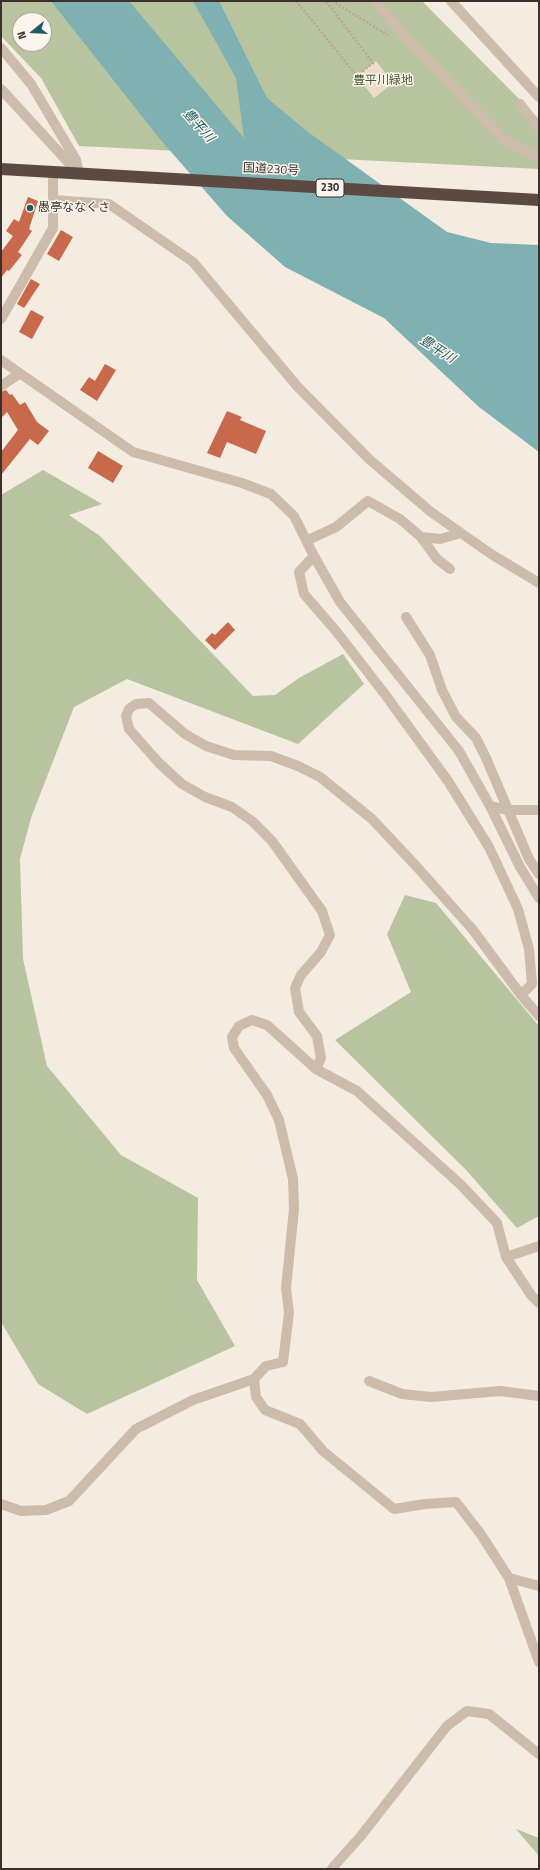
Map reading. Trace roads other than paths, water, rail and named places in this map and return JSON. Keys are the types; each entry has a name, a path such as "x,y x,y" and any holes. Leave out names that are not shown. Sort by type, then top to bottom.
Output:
{"highway":[{"name":"国道230号","path":"1,169 539,200"}],"street":[{"path":"375,1 412,44 503,138 534,156 539,156"},
{"path":"451,1 539,97"},
{"path":"1,48 32,84 76,160 79,174"},
{"path":"1,89 79,174"},
{"path":"520,104 539,129"},
{"path":"1,319 53,228 53,172"},
{"path":"53,200 109,204 193,262 297,386 369,459 431,512 491,554 539,583"},
{"path":"1,360 133,452 242,483 271,494 294,516 314,556 340,602 459,751 490,806 520,867 539,898"},
{"path":"1,386 19,374"},
{"path":"306,541 336,527 368,501 400,519 421,537 437,559 450,569"},
{"path":"421,537 440,538 461,533"},
{"path":"314,556 299,572 304,594 336,631 384,693 448,781 489,847 518,909 529,949 532,984 521,994"},
{"path":"406,616 430,655 442,690 456,717 476,738 529,859 539,874"},
{"path":"316,1069 321,1058 317,1036 299,1012 295,988 301,975 321,952 330,935 322,910 272,841 252,821 232,807 205,797 182,784 158,763 129,729 126,716 129,709 136,704 149,703 185,734 206,746 234,755 271,756 298,766 320,777 372,819 417,867 473,930 539,1016"},
{"path":"490,806 508,810 539,810"},
{"path":"1,1504 21,1511 46,1510 69,1501 136,1429 193,1400 254,1379 266,1366 283,1362 289,1313 286,1288 294,1209 293,1178 280,1120 267,1095 234,1048 232,1037 239,1026 252,1020 267,1025 316,1069 357,1091 460,1185 497,1223 506,1257 531,1295 539,1303"},
{"path":"506,1257 539,1246"},
{"path":"254,1379 256,1397 265,1410 300,1424 323,1451 394,1508 456,1502 480,1533 509,1578 539,1662"},
{"path":"368,1381 402,1394 431,1397 500,1391 539,1396"},
{"path":"509,1578 539,1586"},
{"path":"332,1869 360,1837 447,1726 467,1711 489,1714 539,1754"}],"water":[{"name":"豊平川","path":"51,1 129,1 244,138 236,78 193,1 219,1 267,98 308,132 447,232 491,243 539,245 539,452 479,407 384,318 285,267 227,216 159,138"}],"place":[{"name":"愚亭ななくさ","path":"30,208"}],"park label":[{"name":"豊平川緑地","path":"383,81"}]}
